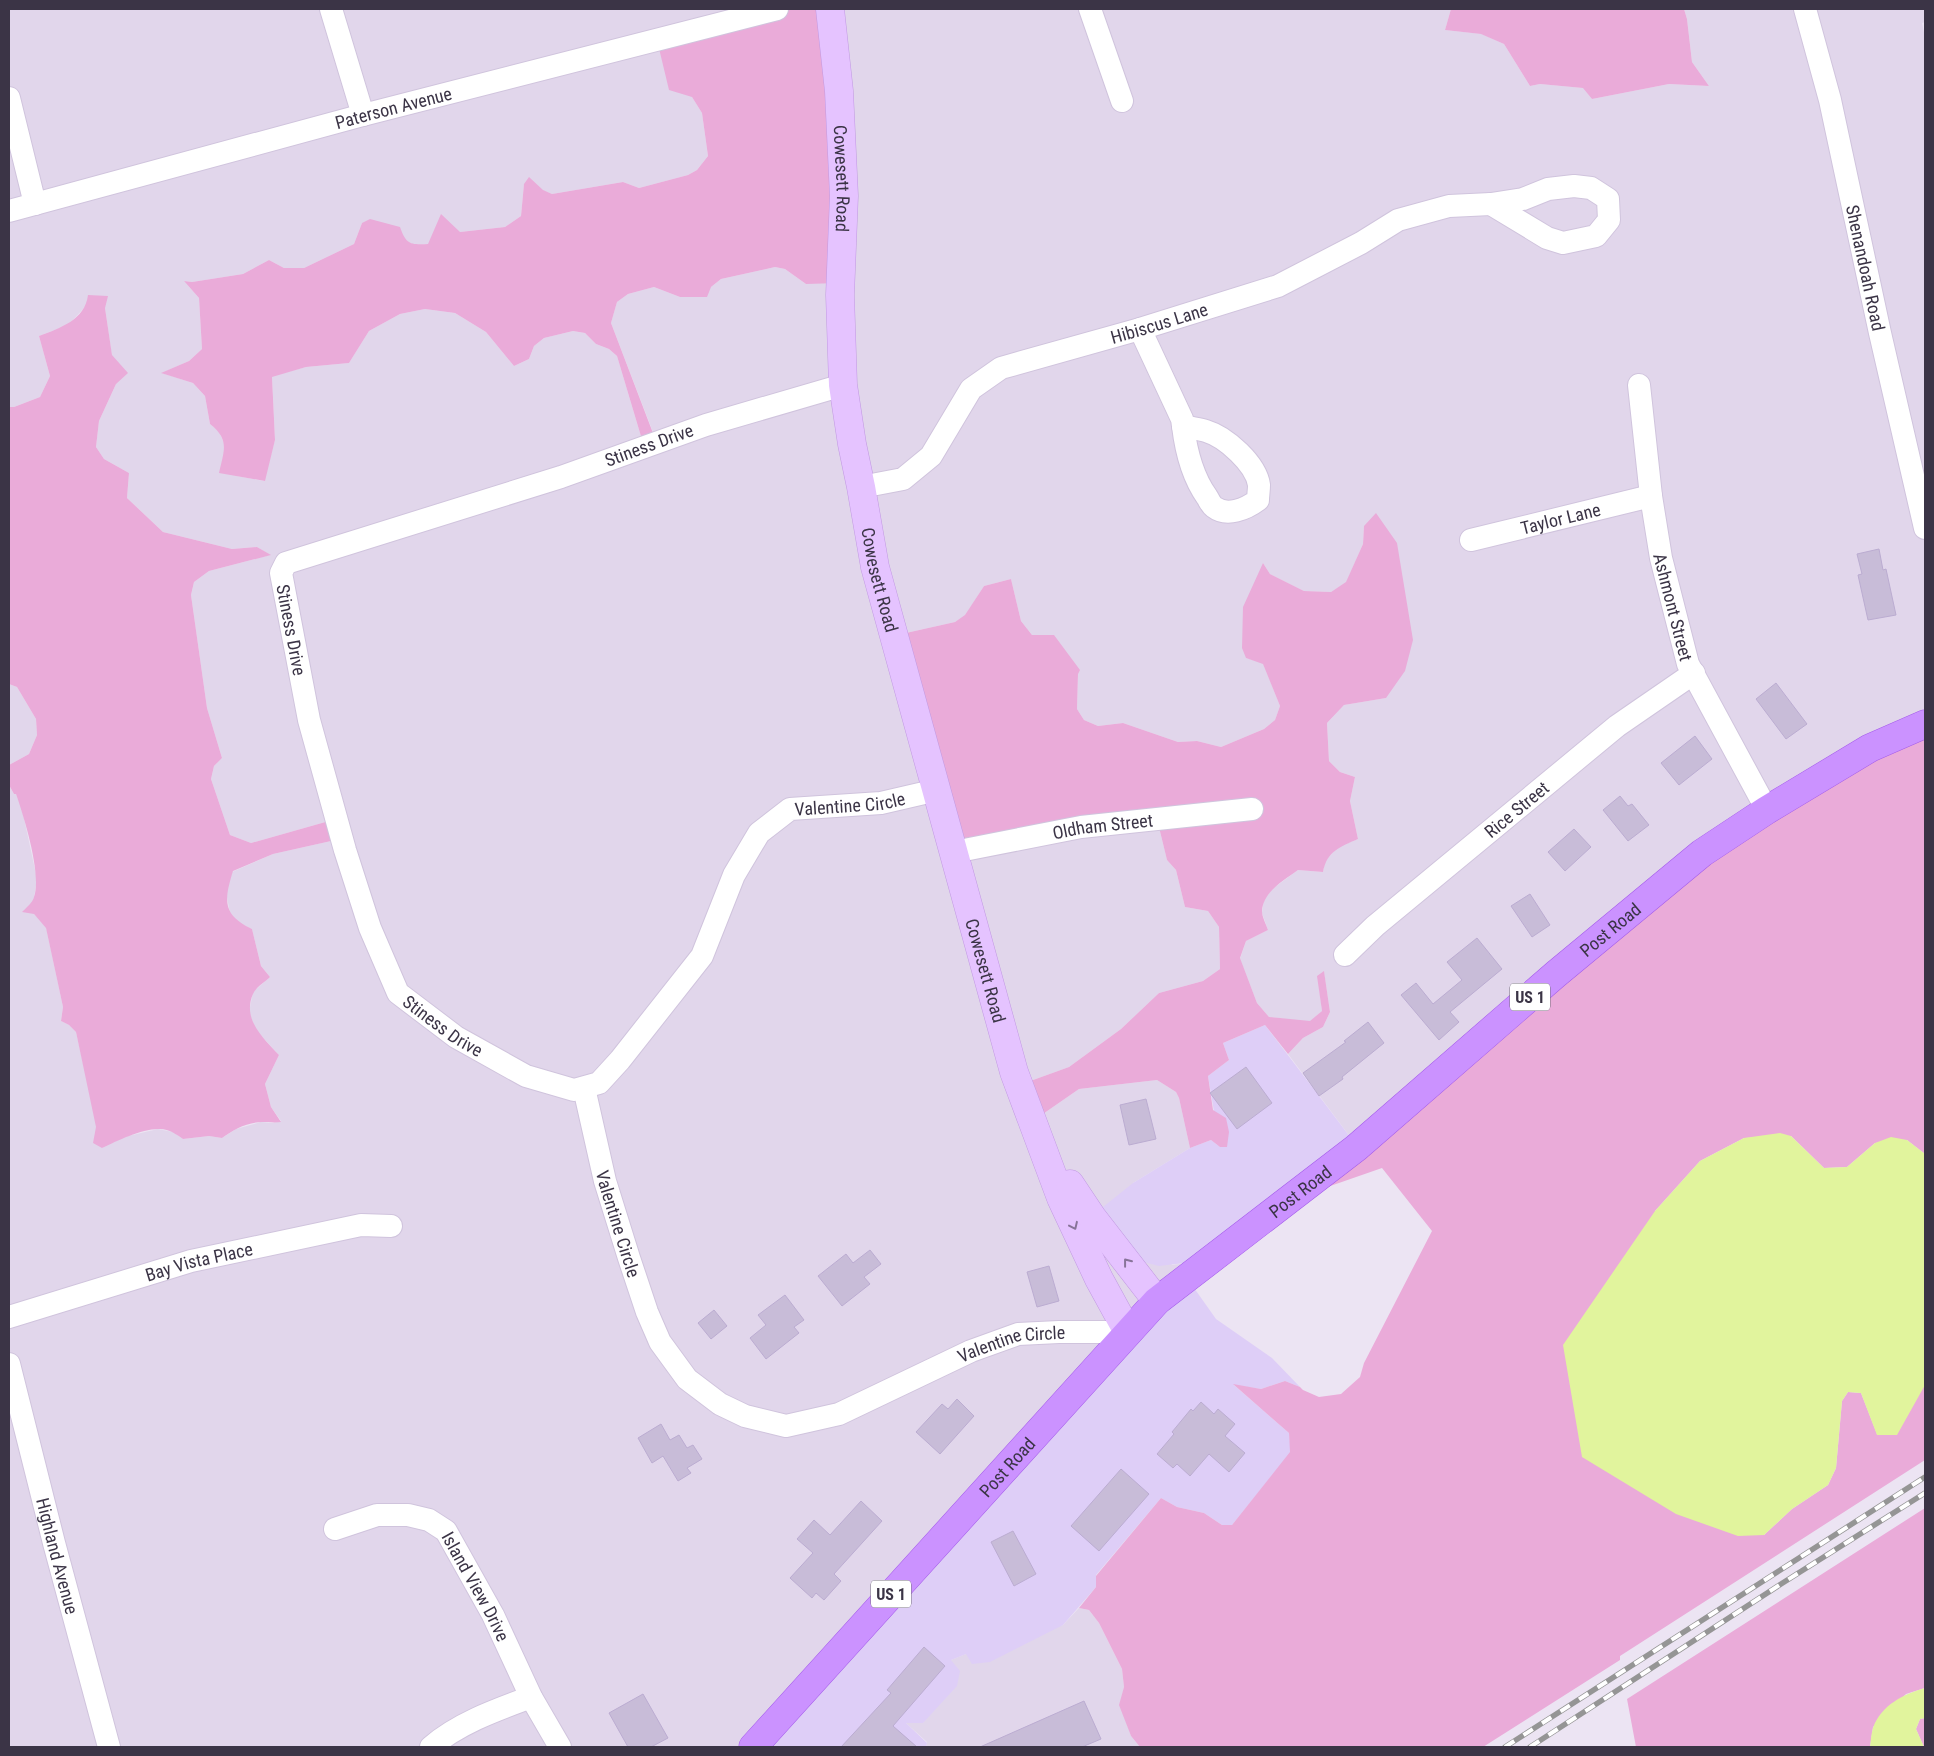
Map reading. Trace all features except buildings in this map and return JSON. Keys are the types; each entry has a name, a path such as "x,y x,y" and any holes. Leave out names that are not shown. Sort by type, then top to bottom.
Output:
{"main road":[{"name":"Cowesett Road","path":"830,9 839,91 844,196 840,295 843,385 874,567 1014,1072 1061,1198 1099,1279 1128,1332"},
{"name":"Post Road","path":"755,1746 1157,1301 1356,1148 1556,974 1702,853 1767,810 1870,748 1925,724"},
{"name":"Cowesett Road","path":"1036,1132 1092,1217 1157,1301"}],"street":[{"path":"331,9 363,115"},
{"name":"Paterson Avenue","path":"9,211 363,115 777,9"},
{"path":"1090,9 1122,102"},
{"name":"Shenandoah Road","path":"1806,9 1830,100 1880,333 1925,528"},
{"path":"9,98 35,204"},
{"name":"Hibiscus Lane","path":"861,487 903,479 930,456 971,389 1001,368 1140,329 1278,286 1361,243 1398,220 1449,206 1491,204"},
{"path":"1140,329 1184,426"},
{"name":"Stiness Drive","path":"584,1088 574,1090 526,1076 456,1037 398,993 370,928 345,850 309,720 281,572 286,563 328,549 561,477 706,425 843,385"},
{"name":"Ashmont Street","path":"1639,386 1651,496 1661,558 1688,664 1767,810"},
{"name":"Taylor Lane","path":"1471,540 1651,496"},
{"name":"Rice Street","path":"1345,955 1375,926 1617,726 1694,673"},
{"name":"Valentine Circle","path":"937,790 881,803 790,809 759,833 734,875 702,956 599,1084 584,1088 605,1180 647,1312 660,1342 687,1379 720,1404 745,1416 786,1426 839,1414 971,1351 1018,1334 1128,1332"},
{"name":"Oldham Street","path":"954,852 1080,827 1252,809"},
{"name":"Bay Vista Place","path":"9,1317 191,1261 361,1225 391,1226"},
{"name":"Highland Avenue","path":"9,1364 54,1543 109,1747"},
{"name":"Island View Drive","path":"334,1529 377,1515 408,1515 430,1520 446,1531 493,1615 531,1697 560,1747"},
{"path":"431,1747 448,1733 531,1697"}],"shaded area":[{"path":"9,9 775,9 692,97 702,113 708,156 697,170 688,175 639,188 623,182 552,194 524,184 521,216 505,227 460,232 428,244 414,245 404,239 362,223 354,244 304,268 284,268 269,260 243,274 192,282 184,281 199,298 202,349 189,361 162,373 193,383 205,396 210,424 219,431 237,476 264,481 275,440 272,376 306,367 349,363 369,331 400,314 425,309 455,313 486,332 514,366 529,359 534,346 544,338 573,331 585,333 596,344 609,349 617,356 643,443 656,440 611,323 617,302 628,294 654,287 680,297 711,287 721,279 775,267 785,269 806,284 833,9 1451,9 1445,30 1482,34 1504,44 1530,86 1540,84 1584,88 1592,99 1669,84 1709,86 1692,62 1684,9 1925,9 1925,22 1922,23 1925,37 1925,724 1357,1146 1288,1054 1303,1038 1323,1027 1330,1012 1324,972 1318,977 1322,1011 1310,1022 1269,1017 1257,1003 1240,959 1246,941 1268,930 1262,913 1264,899 1275,887 1298,870 1323,872 1325,861 1338,847 1358,839 1350,801 1355,777 1340,772 1329,761 1327,723 1344,705 1386,698 1364,526 1363,544 1346,583 1331,592 1304,591 1270,574 1263,563 1246,658 1263,663 1280,706 1275,720 1264,729 1221,747 1197,741 1178,742 1123,723 1098,726 1084,720 1077,709 1078,674 1032,635 1021,621 1011,579 984,586 965,616 955,622 897,635 1157,819 1167,860 1176,870 1185,907 1208,911 1219,927 1220,969 1203,981 1159,993 1121,1029 1069,1067 1022,1084 1040,1116 1079,1089 1157,1080 1176,1092 1190,1148 1133,1183 1172,1265 1201,1261 754,1747 9,1747 9,785 14,794 16,794 22,809 37,879 34,914 46,927 63,1007 61,1021 69,1025 76,1032 102,1148 124,1137 158,1129 173,1132 183,1139 209,1136 222,1138 236,1129 261,1122 273,1123 281,1121 271,1107 265,1084 279,1055 256,1030 249,1012 253,992 270,977 261,966 252,929 239,923 230,913 226,892 232,872 273,854 340,839 336,819 251,843 230,835 211,779 214,766 222,758 207,708 191,595 194,582 209,571 270,555 257,547 232,549 163,532 127,498 129,473 104,459 96,447 99,421 116,384 105,308 87,305 68,325 39,336 50,376 40,397 14,407 9,407"},
{"path":"775,9 833,9 839,283 806,284 785,269 775,267 721,279 711,287 707,297 680,297 654,287 628,294 617,302 611,323 656,441 643,443 617,356 609,349 596,344 585,333 573,331 544,338 534,346 529,359 514,366 486,332 455,313 425,309 400,314 369,331 349,363 306,367 272,377 275,440 265,481 219,473 224,452 223,440 221,435 210,424 205,396 193,383 161,373 189,361 202,349 199,298 184,281 192,282 243,274 269,260 284,268 304,268 354,244 362,223 370,219 400,227 404,237 413,244 428,244 441,214 460,232 505,227 521,216 524,184 529,177 543,190 552,194 623,182 639,188 688,175 697,170 708,156 702,113 692,97 669,90 657,40"},
{"path":"1451,9 1684,9 1692,62 1709,86 1669,84 1592,99 1583,88 1540,84 1530,86 1504,44 1481,34 1445,30"},
{"path":"88,295 108,296 105,308 112,355 128,373 116,384 99,421 96,447 104,459 129,473 127,498 163,532 232,549 257,547 271,555 209,571 194,582 191,595 207,708 222,758 214,766 211,779 230,835 251,843 336,819 340,839 273,854 233,871 227,898 230,912 242,924 252,929 261,966 270,977 254,991 250,1003 250,1012 256,1028 279,1055 265,1084 271,1107 281,1122 251,1123 236,1129 222,1138 209,1136 183,1139 168,1130 158,1129 137,1133 102,1148 93,1143 96,1127 76,1032 69,1025 61,1021 63,1007 46,928 34,914 22,912 33,899 36,887 36,874 23,817 16,794 14,794 9,785 9,765 29,754 37,735 36,719 17,687 9,684 9,407 14,407 40,397 50,376 39,336 63,326 77,317 86,304"},
{"path":"1376,513 1397,543 1413,640 1405,671 1386,698 1344,705 1327,723 1329,761 1340,772 1355,777 1350,801 1358,839 1340,847 1331,854 1323,872 1298,870 1270,892 1263,904 1262,911 1268,930 1246,941 1240,958 1257,1003 1269,1017 1310,1021 1322,1011 1317,976 1324,971 1330,1012 1323,1027 1303,1038 1288,1054 1265,1025 1223,1043 1229,1060 1208,1076 1213,1110 1226,1118 1229,1132 1227,1147 1220,1147 1211,1140 1190,1148 1179,1098 1176,1092 1157,1080 1079,1089 1040,1116 1022,1084 1069,1067 1121,1029 1159,993 1203,981 1220,969 1219,927 1208,911 1185,907 1176,870 1167,860 1157,819 959,847 897,635 955,622 965,615 984,586 1011,579 1021,621 1032,635 1054,635 1080,670 1078,674 1077,709 1084,720 1098,726 1123,723 1178,742 1197,741 1221,747 1264,729 1275,720 1280,706 1263,664 1246,658 1242,648 1243,607 1263,563 1270,574 1304,591 1331,592 1346,582 1363,544 1364,526"},
{"path":"9,684 17,687 36,719 37,735 29,754 9,765"},
{"path":"1925,724 1925,1154 1907,1140 1875,1143 1847,1167 1824,1168 1791,1136 1744,1138 1700,1161 1655,1211 1764,1535 1792,1509 1828,1485 1836,1468 1842,1401 1848,1392 1861,1393 1877,1434 1925,1385 1925,1460 1620,1656 1620,1660 1483,1747 1140,1747 1131,1736 1119,1705 1124,1687 1122,1669 1099,1623 1089,1610 1079,1608 1096,1587 1096,1576 1161,1498 1177,1507 1204,1513 1222,1525 1232,1525 1290,1452 1289,1433 1233,1384 1261,1389 1285,1381 1319,1397 1341,1394 1360,1377 1364,1363 1432,1231 1382,1168 1290,1200 1718,845"},
{"path":"1265,1025 1357,1146 1201,1261 1159,1266 1132,1259 1093,1215 1133,1183 1190,1148 1211,1140 1220,1147 1208,1076 1229,1060 1223,1043"},
{"path":"1780,1133 1791,1136 1824,1168 1847,1167 1875,1143 1891,1137 1907,1140 1925,1154 1925,1385 1897,1435 1877,1435 1861,1393 1848,1392 1842,1401 1836,1468 1828,1485 1792,1509 1764,1535 1738,1536 1676,1514 1582,1457 1563,1345 1655,1211 1700,1161 1744,1138"},
{"path":"1187,1278 1216,1319 1272,1358 1300,1387 1285,1381 1261,1389 1234,1385 1289,1433 1291,1452 1232,1525 1222,1525 1204,1513 1177,1507 1161,1498 1096,1575 1096,1587 1063,1625 990,1662 972,1664 966,1654 951,1660 960,1671 957,1686 923,1723 906,1723 927,1743 926,1747 754,1747"},
{"path":"1925,1508 1925,1688 1906,1694 1873,1727 1870,1747 1636,1747 1627,1699"},
{"path":"1079,1608 1089,1610 1099,1623 1122,1669 1124,1687 1120,1705 1131,1736 1140,1747 926,1747 927,1742 906,1723 923,1723 951,1660 1063,1625"},
{"path":"1925,1688 1925,1718 1920,1719 1916,1729 1924,1747 1870,1747 1873,1728 1887,1707 1901,1697"},
{"path":"1925,1718 1924,1747 1916,1729 1920,1719"}],"railway":[{"path":"1505,1747 1925,1477"},
{"path":"1530,1747 1925,1493"}]}
